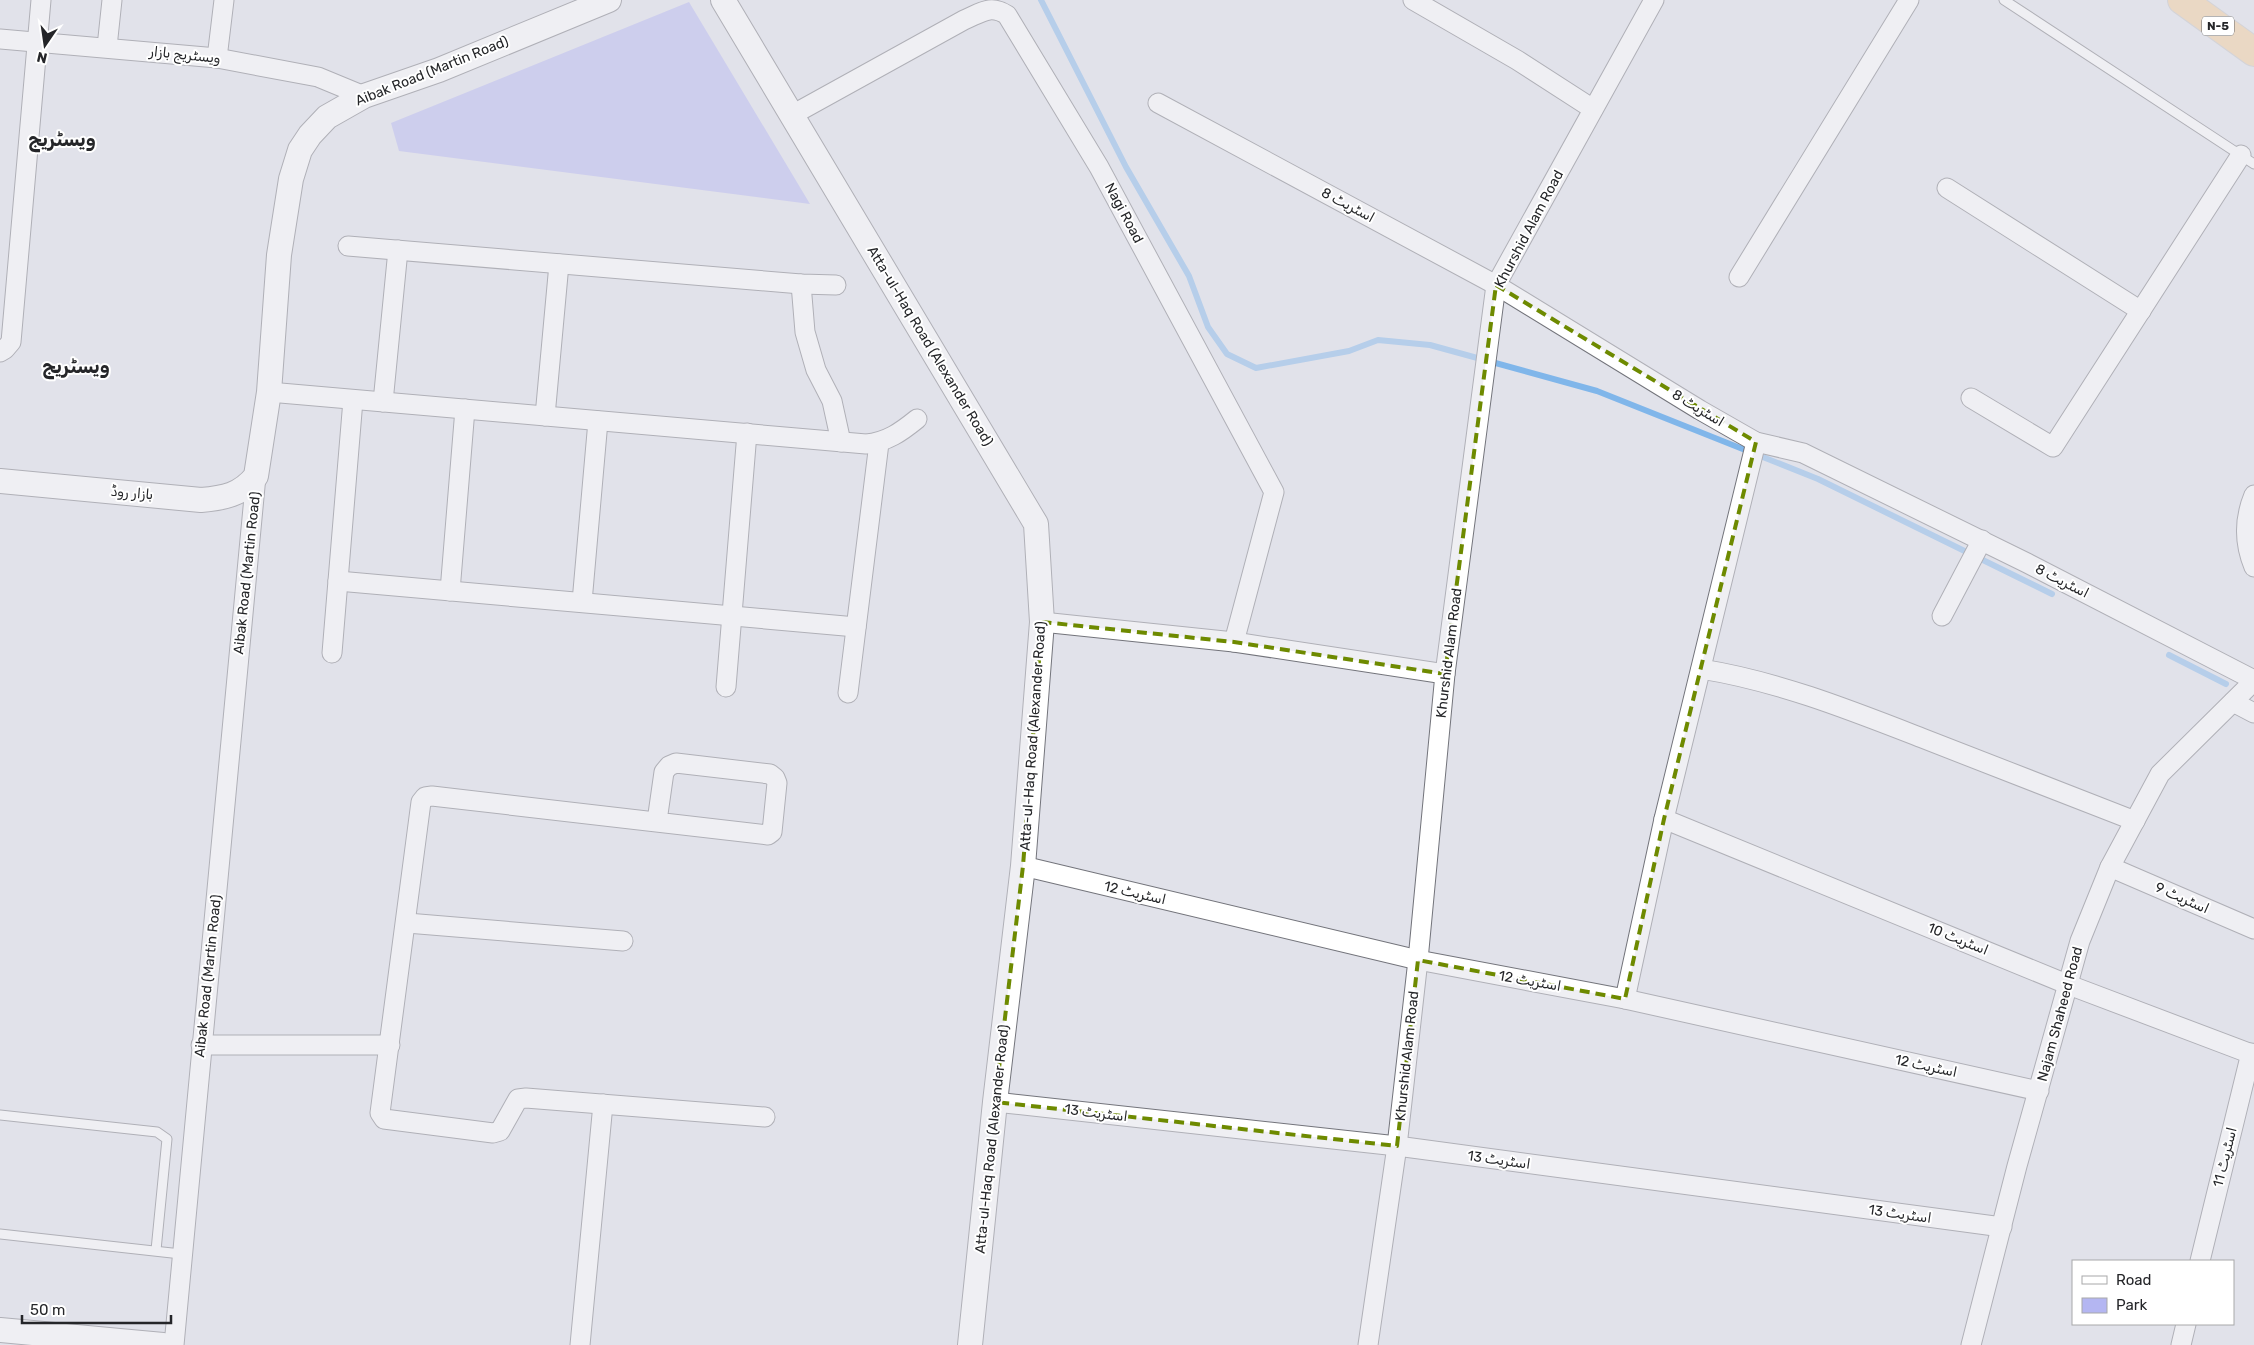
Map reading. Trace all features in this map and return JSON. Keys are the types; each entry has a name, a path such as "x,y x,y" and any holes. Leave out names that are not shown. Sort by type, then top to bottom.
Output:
{"highway":[{"name":"N-5","path":"2182,0 2254,52"}],"street":[{"path":"0,352 11,342 41,0"},
{"path":"107,47 112,0"},
{"path":"217,58 224,0"},
{"name":"Aibak Road (Martin Road)","path":"174,1345 181,1254 256,476 269,392 279,255 291,179 300,150 310,135 327,117 364,96 439,70 609,0"},
{"name":"Atta-ul-Haq Road (Alexander Road)","path":"723,0 1036,524 1042,622 1022,866 970,1345"},
{"path":"1413,0 1517,60 1593,109"},
{"path":"1739,277 1909,0"},
{"name":"Khurshid Alam Road","path":"1368,1345 1397,1146 1418,960 1445,674 1496,285 1593,109 1649,2"},
{"name":"Nagi Road","path":"792,115 964,20 988,10 998,9 1007,15 1099,167 1274,492 1234,642"},
{"name":"ویسٹریج بازار","path":"0,39 217,58 318,76 364,96"},
{"name":"اسٹریٹ 8","path":"1158,103 1496,285 1700,410 1754,452 1803,453 1980,544 2254,680"},
{"path":"1971,398 2053,447 2141,311 2247,159"},
{"path":"1947,188 2141,311"},
{"path":"348,246 801,284 836,285"},
{"path":"383,402 398,250"},
{"path":"545,416 559,264"},
{"path":"801,284 805,332 816,370 832,401 841,442"},
{"path":"269,392 841,442 879,442 900,434 917,419"},
{"path":"332,652 353,400"},
{"path":"450,590 465,409"},
{"path":"582,602 598,420"},
{"path":"726,687 747,433"},
{"path":"848,693 879,442"},
{"path":"1625,998 1664,819 1754,452"},
{"name":"بازار روڈ","path":"0,481 201,500 224,498 237,493 248,487 256,476"},
{"path":"2254,495 2246,518 2246,531 2254,567"},
{"path":"1942,616 1980,544"},
{"path":"338,581 856,626"},
{"path":"1042,622 1234,642 1445,674"},
{"path":"1701,669 1743,676 1789,689 1905,731 2135,821"},
{"name":"Najam Shaheed Road","path":"1971,1345 2017,1166 2080,941 2110,867 2160,774 2254,680"},
{"path":"2233,702 2254,713"},
{"path":"657,821 664,772 669,766 676,763 770,774 777,783 772,832 768,835 432,796 425,797 421,802 407,923 380,1113 384,1119 493,1133 500,1131 518,1099 526,1098 765,1117"},
{"name":"اسٹریٹ 10","path":"1664,819 2069,985 2252,1054"},
{"name":"اسٹریٹ 12","path":"1022,866 1418,960 1625,998 2039,1091"},
{"name":"اسٹریٹ 9","path":"2110,867 2254,930"},
{"path":"407,923 623,941"},
{"path":"201,1045 390,1045"},
{"name":"اسٹریٹ 11","path":"2200,1260 2252,1054"},
{"name":"اسٹریٹ 13","path":"995,1102 1397,1146 2002,1227"},
{"path":"580,1345 603,1104"},
{"path":"2181,1345 2186,1325"},
{"path":"0,1330 162,1345"}],"lane":[{"path":"2004,0 2247,159"},
{"path":"0,1115 157,1132 168,1139 156,1250"},
{"path":"0,1234 181,1254"}],"highlighted area":[{"path":"1496,285 1756,442 1664,819 1625,999 1418,960 1397,1146 995,1102 1023,866 1042,622 1234,642 1445,674"}],"green space":[{"path":"689,2 810,204 399,151 391,123"}],"waterway":[{"path":"1041,0 1126,167 1189,276 1208,327 1227,354 1256,368 1349,351 1378,340 1430,345 1597,391 1818,479 2052,594"},
{"path":"2169,655 2226,684"}],"district":[{"name":"ویسٹریج","path":"62,139"},
{"name":"ویسٹریج","path":"76,366"}]}
